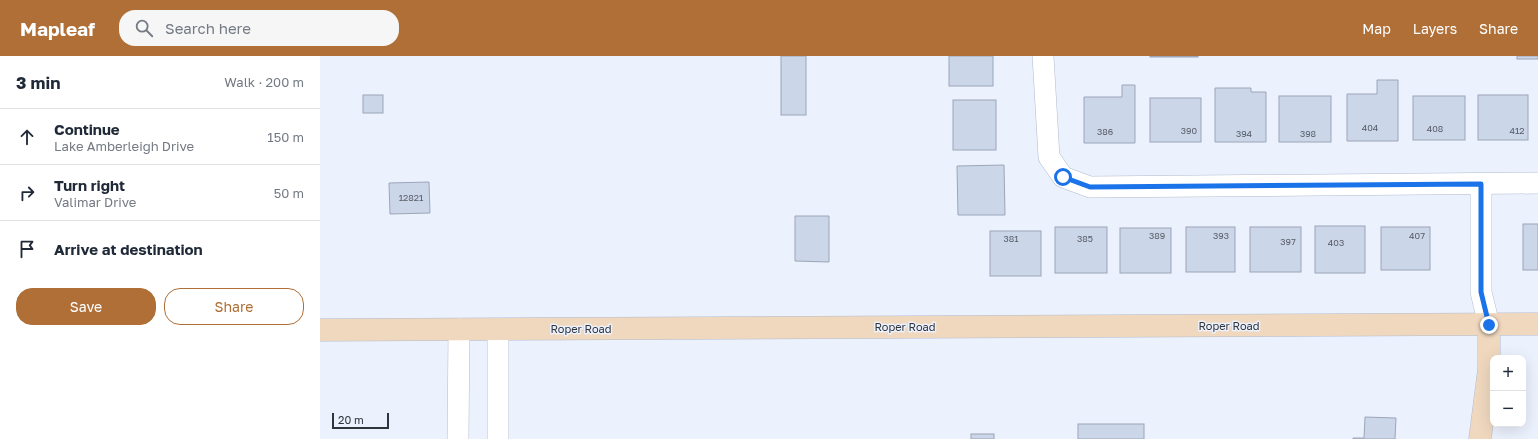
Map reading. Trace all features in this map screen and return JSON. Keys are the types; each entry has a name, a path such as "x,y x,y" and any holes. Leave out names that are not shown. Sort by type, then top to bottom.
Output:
{"street":[{"path":"1043,56 1049,158 1063,177 1090,187 1538,183"},
{"path":"1480,439 1489,369 1489,325 1481,292 1481,184"},
{"name":"Roper Road","path":"320,330 1538,324"},
{"path":"458,439 459,329"},
{"path":"498,329 498,439"}],"building":[{"path":"781,56 806,56 806,115 781,115"},
{"path":"949,56 993,56 993,86 949,86"},
{"path":"1198,56 1198,57 1150,57"},
{"path":"1517,56 1538,56 1538,59 1517,59"},
{"path":"1377,80 1398,80 1398,141 1347,141 1347,94 1377,94"},
{"path":"1122,85 1135,85 1135,143 1084,143 1084,97 1122,97"},
{"path":"1215,88 1251,88 1251,92 1266,92 1266,142 1215,142"},
{"path":"363,95 383,95 383,113 363,113"},
{"path":"1478,95 1528,95 1528,140 1478,140"},
{"path":"1279,96 1331,96 1331,142 1279,142"},
{"path":"1413,96 1465,96 1465,140 1413,140"},
{"path":"1150,98 1201,98 1201,142 1150,142"},
{"path":"953,100 996,100 996,150 953,150"},
{"path":"1004,165 1005,215 958,215 957,166"},
{"path":"429,182 430,213 390,214 389,183"},
{"path":"795,216 829,216 829,262 795,261"},
{"path":"1523,224 1538,224 1538,270 1523,270"},
{"path":"1315,226 1365,226 1365,273 1315,273"},
{"path":"1055,227 1107,227 1107,273 1055,273"},
{"path":"1186,227 1235,227 1235,272 1186,272"},
{"path":"1250,227 1301,227 1301,272 1250,272"},
{"path":"1381,227 1430,227 1430,270 1381,270"},
{"path":"1120,228 1171,228 1171,273 1120,273"},
{"path":"990,231 1041,231 1041,276 990,276"},
{"path":"1365,417 1396,418 1395,439 1353,439 1364,438"},
{"path":"1078,424 1144,424 1144,439 1078,439"},
{"path":"971,434 994,434 994,439 971,439"}],"route":[{"path":"1063,177 1090,187 1481,184 1481,292 1489,325"}]}
